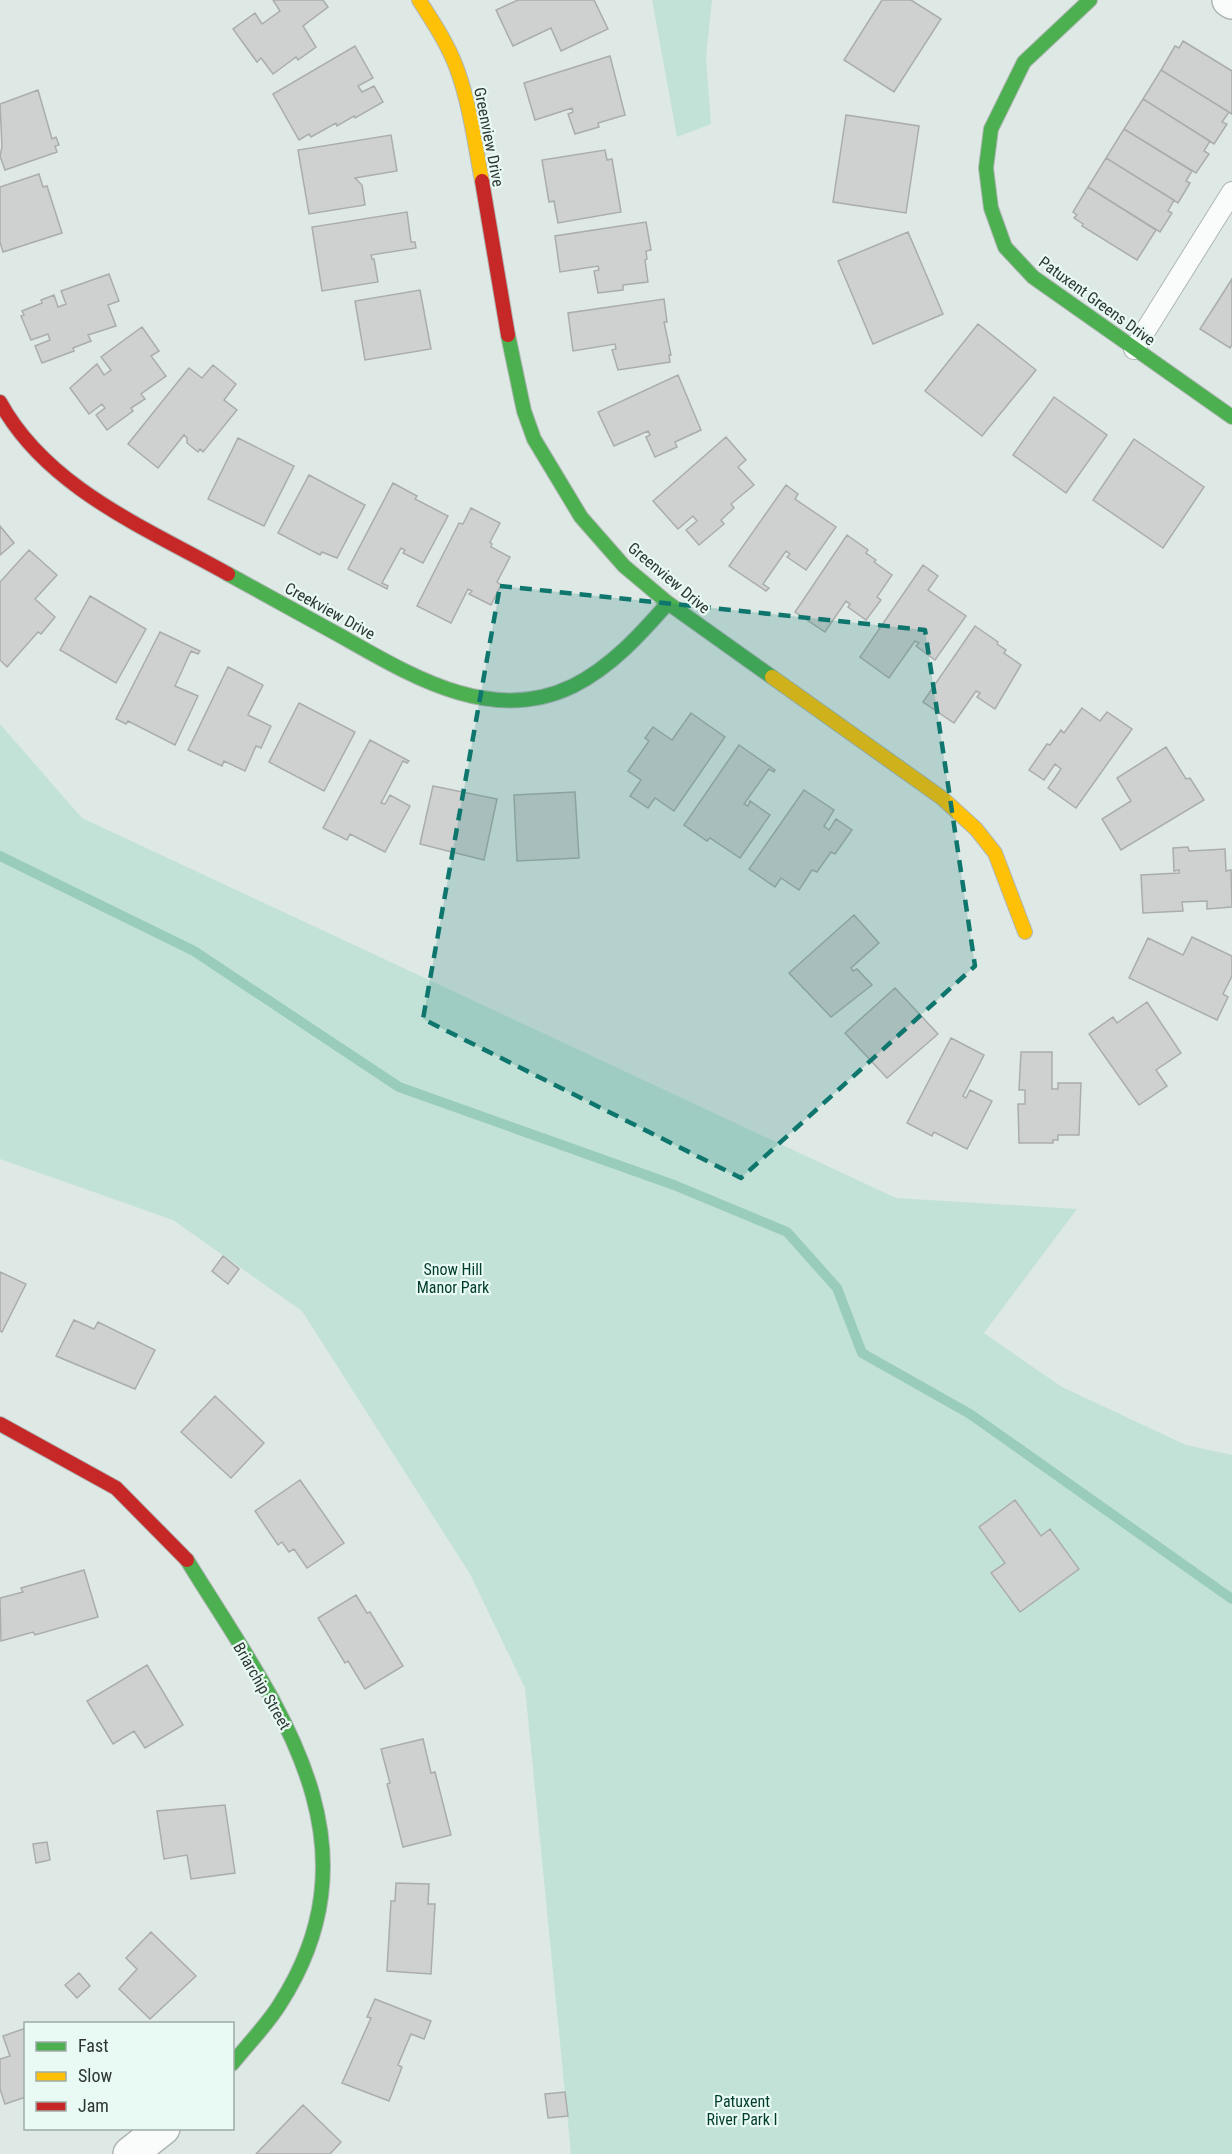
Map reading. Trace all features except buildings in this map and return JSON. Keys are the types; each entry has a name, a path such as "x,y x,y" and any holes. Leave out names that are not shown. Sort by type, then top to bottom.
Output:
{"street":[{"name":"Greenview Drive","path":"419,0 438,29 457,68 471,119 511,354 524,411 534,439 581,517 624,566 668,603 942,798 976,829 995,853 1025,932"},
{"name":"Patuxent Greens Drive","path":"1090,0 1024,62 991,129 986,168 991,208 1005,247 1033,277 1232,417"},
{"name":"Creekview Drive","path":"0,402 28,443 58,472 96,500 402,669 465,695 484,699 531,699 569,687 602,671 635,641 668,603"},
{"name":"Briarchip Street","path":"0,1424 116,1488 187,1560 279,1710 310,1779 320,1824 324,1868 318,1919 303,1960 280,2004 234,2062"},
{"path":"130,2154 160,2130"}],"lane":[{"path":"1134,349 1229,204"}],"highlighted area":[{"path":"500,586 925,630 975,966 741,1178 423,1019"}],"green space":[{"path":"652,0 712,0 706,57 711,124 677,137"},
{"path":"0,724 82,818 896,1198 1077,1209 984,1333 1062,1387 1186,1445 1232,1455 1232,2154 571,2154 525,1688 470,1574 302,1311 173,1220 0,1159"}],"waterway":[{"path":"0,856 194,951 399,1087 674,1185 787,1232 837,1288 862,1353 970,1414 1232,1599"}],"traffic: fast":[{"path":"1090,0 1024,62 991,129 986,168 991,208 1005,247 1033,277 1232,417"},
{"path":"508,335 524,411 534,439 581,517 624,566 668,603 772,677"},
{"path":"228,574 423,679 482,698 512,701 542,697 573,686 600,670 647,627 668,603"},
{"path":"187,1560 253,1665 282,1718 306,1772 320,1827 322,1884 310,1943 280,2004 234,2062"}],"traffic: slow":[{"path":"419,0 445,42 462,83 482,181"},
{"path":"772,677 942,798 976,829 995,853 1025,932"}],"traffic: jam":[{"path":"482,181 508,335"},
{"path":"0,402 20,432 44,459 71,482 132,522 228,574"},
{"path":"0,1424 116,1488 187,1560"}],"park label":[{"name":"Snow Hill Manor Park","path":"453,1278"},
{"name":"Patuxent River Park I","path":"742,2110"}]}
